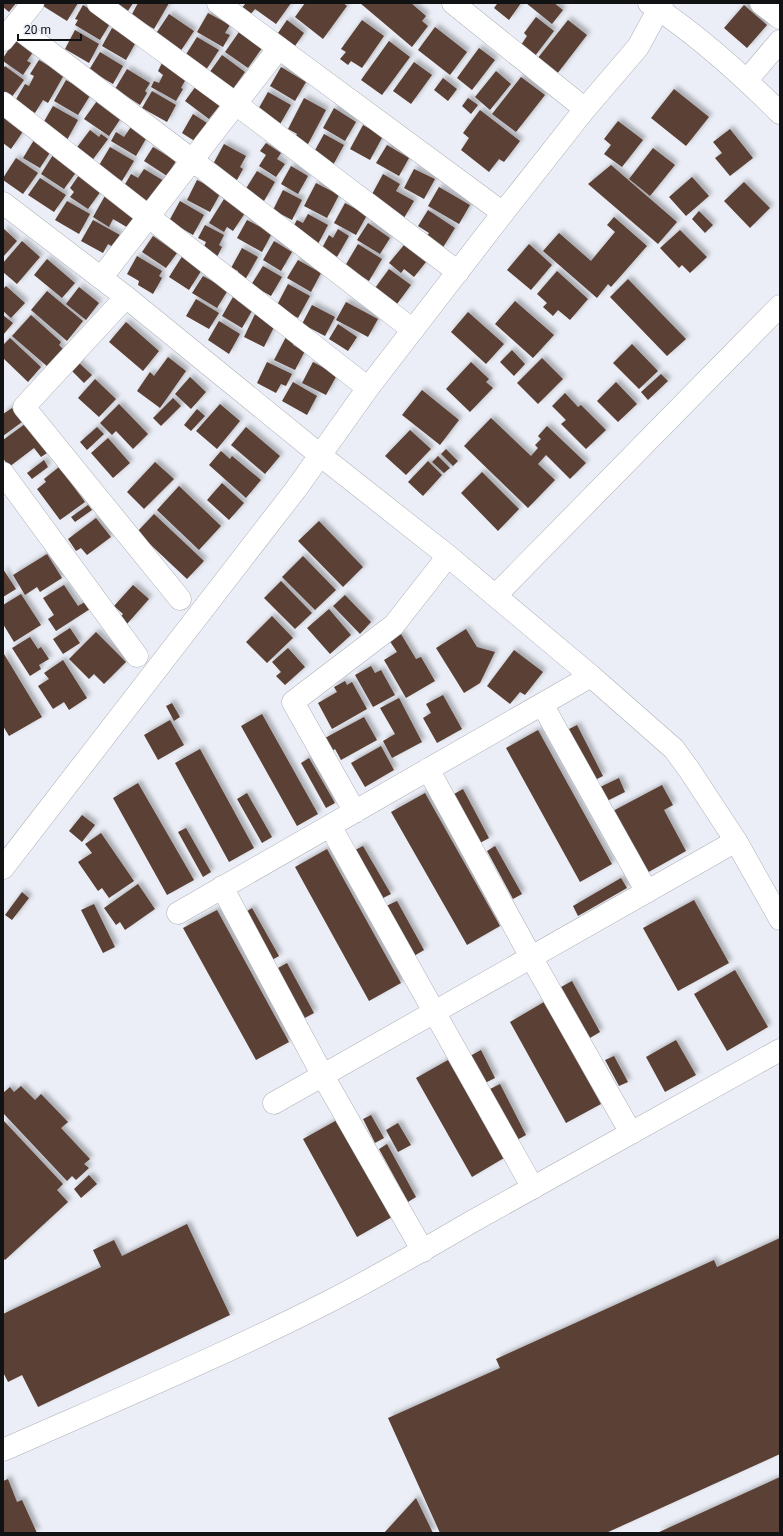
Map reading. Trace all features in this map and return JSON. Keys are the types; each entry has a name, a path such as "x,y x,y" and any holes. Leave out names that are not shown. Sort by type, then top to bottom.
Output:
{"street":[{"path":"33,3 9,33 192,160 413,330"},
{"path":"98,3 236,104 458,272"},
{"path":"218,3 503,213"},
{"path":"453,3 585,109"},
{"path":"761,3 780,18"},
{"path":"3,868 296,489 368,388 503,213 585,109 638,47 656,5 747,80 780,113"},
{"path":"747,80 780,41"},
{"path":"101,278 279,48"},
{"path":"3,103 368,388"},
{"path":"3,204 101,278 320,455 448,556 591,676 674,749 736,841 780,919"},
{"path":"126,298 24,407 180,599"},
{"path":"496,595 780,306"},
{"path":"3,473 137,656"},
{"path":"355,812 293,702 394,625 448,556"},
{"path":"178,913 591,676"},
{"path":"542,704 647,892"},
{"path":"428,770 631,1133"},
{"path":"330,826 532,1188"},
{"path":"274,1103 736,841"},
{"path":"222,887 323,1076 423,1251"},
{"path":"3,1450 214,1357 328,1302 423,1251 532,1188 780,1050"}],"building":[{"path":"3,3 16,3 9,12 3,7"},
{"path":"45,3 78,3 67,21 43,6"},
{"path":"115,3 133,3 128,11"},
{"path":"138,3 169,3 154,29 131,16"},
{"path":"246,3 291,3 276,24 255,9 250,15 241,9"},
{"path":"305,3 343,3 347,6 323,39 295,17"},
{"path":"360,3 411,3 426,16 422,21 428,26 412,47"},
{"path":"496,3 521,3 509,20 494,8 497,4"},
{"path":"526,3 554,3 563,10 552,24"},
{"path":"83,5 111,22 100,40 75,25 78,20 75,19"},
{"path":"744,5 767,25 747,48 724,28"},
{"path":"208,13 230,25 225,33 230,35 223,47 197,32"},
{"path":"169,14 194,31 180,52 155,35"},
{"path":"536,17 554,31 535,56 521,45 527,36 524,33"},
{"path":"287,20 304,33 295,46 278,33"},
{"path":"362,20 384,36 362,68 351,61 348,65 340,59 346,52 341,49"},
{"path":"568,20 587,35 557,74 537,59"},
{"path":"435,27 467,52 450,75 418,50"},
{"path":"112,28 136,42 126,60 102,46"},
{"path":"75,30 99,44 89,63 65,49"},
{"path":"239,32 262,48 248,68 225,52"},
{"path":"197,37 219,50 206,70 185,56"},
{"path":"15,40 33,52 27,61 31,63 23,75 3,61 3,58"},
{"path":"389,41 410,57 382,95 361,80"},
{"path":"479,48 495,60 472,90 457,78"},
{"path":"100,52 123,66 113,84 89,70"},
{"path":"222,55 245,72 233,89 209,73"},
{"path":"39,60 64,75 48,103 43,100 35,113 15,101 25,84 29,86 34,76 30,74"},
{"path":"414,62 432,75 411,104 393,91"},
{"path":"162,63 187,77 181,88 183,89 176,101 151,87 154,81 159,83 163,75 158,71"},
{"path":"5,66 24,80 11,98 3,93 3,69"},
{"path":"281,67 306,82 295,101 270,86"},
{"path":"127,69 150,83 145,91 147,93 140,105 115,89"},
{"path":"496,71 511,84 490,110 475,97"},
{"path":"521,77 545,95 516,132 492,114"},
{"path":"443,78 457,89 448,101 434,90"},
{"path":"66,80 91,94 78,115 54,101"},
{"path":"196,86 220,105 209,119 185,101"},
{"path":"674,89 709,117 686,146 651,118"},
{"path":"152,91 176,105 167,122 142,108"},
{"path":"268,92 291,105 279,126 256,113"},
{"path":"304,98 326,110 307,146 294,139 297,134 288,129"},
{"path":"468,98 478,105 471,114 462,106"},
{"path":"97,101 121,118 109,136 84,119"},
{"path":"53,106 78,120 67,140 42,125"},
{"path":"334,108 356,122 345,141 323,128"},
{"path":"480,110 520,141 504,162 499,159 489,172 461,150 469,138 463,133"},
{"path":"193,114 207,123 196,142 182,133"},
{"path":"3,116 24,130 11,149 3,143"},
{"path":"618,121 643,140 622,167 604,154 611,145 604,139"},
{"path":"363,125 383,136 370,160 350,149"},
{"path":"131,127 147,137 136,156 111,141 116,132 124,137"},
{"path":"730,129 753,158 730,176 715,158 722,153 713,142"},
{"path":"90,130 99,137 101,134 108,139 91,162 75,150"},
{"path":"324,134 344,145 332,167 314,152"},
{"path":"34,140 51,151 40,168 23,158"},
{"path":"266,143 281,153 277,159 285,164 276,177 259,166 266,155 260,151"},
{"path":"224,144 246,156 240,167 243,169 237,180 212,166"},
{"path":"387,145 409,158 399,176 376,163"},
{"path":"110,147 134,161 122,181 98,167"},
{"path":"153,147 176,161 167,176 144,161"},
{"path":"653,148 675,165 650,196 629,179"},
{"path":"53,155 77,171 64,189 41,174"},
{"path":"16,158 38,173 23,194 3,180"},
{"path":"611,165 677,222 658,244 588,184"},
{"path":"291,166 308,176 298,194 281,184"},
{"path":"144,169 164,181 150,203 124,186 131,174 138,178"},
{"path":"414,169 435,179 424,199 404,188"},
{"path":"257,171 275,182 264,201 245,190"},
{"path":"383,174 400,184 396,191 414,201 404,218 371,196"},
{"path":"79,175 101,191 88,209 70,197 74,192 70,188"},
{"path":"692,177 709,196 686,216 669,197"},
{"path":"40,178 66,195 54,212 28,195"},
{"path":"197,180 221,192 210,212 187,200"},
{"path":"744,182 770,208 750,228 724,201"},
{"path":"316,183 339,195 327,218 304,206"},
{"path":"439,187 470,205 459,224 428,206"},
{"path":"283,190 302,200 292,220 273,210"},
{"path":"106,194 138,216 130,229 113,219 109,227 93,217"},
{"path":"224,199 245,213 233,231 227,227 224,232 209,223"},
{"path":"67,201 90,214 79,234 55,220"},
{"path":"180,201 204,215 193,235 169,221"},
{"path":"345,203 367,215 356,235 334,223"},
{"path":"428,210 455,228 442,249 425,239 429,233 418,226"},
{"path":"699,211 713,225 705,233 692,219"},
{"path":"308,214 328,225 318,244 292,229 297,220 303,223"},
{"path":"614,217 647,246 611,287 608,284 597,298 543,251 559,233 591,261 615,232 607,225"},
{"path":"93,220 120,235 113,247 108,244 103,253 81,241"},
{"path":"247,220 272,233 262,252 237,238"},
{"path":"368,223 390,238 380,254 357,240"},
{"path":"205,225 224,235 219,245 222,247 217,257 203,249 206,242 198,238"},
{"path":"3,228 17,241 3,257"},
{"path":"338,229 349,236 337,257 322,248 329,235 333,238"},
{"path":"680,230 707,257 690,273 682,265 679,268 660,248"},
{"path":"153,236 177,253 166,268 142,252"},
{"path":"22,241 40,257 17,284 3,272 3,263"},
{"path":"274,241 292,252 281,271 263,260"},
{"path":"358,244 382,259 369,281 345,266"},
{"path":"529,244 552,265 531,290 507,270"},
{"path":"404,245 426,262 414,277 404,269 401,273 389,263"},
{"path":"242,248 258,257 245,280 237,275 238,271 231,268"},
{"path":"183,255 203,268 189,290 169,277"},
{"path":"137,256 162,271 159,276 162,278 153,294 138,285 139,281 127,274"},
{"path":"47,259 75,283 62,298 34,275"},
{"path":"298,260 321,273 311,292 287,278"},
{"path":"263,266 282,277 271,296 251,285"},
{"path":"389,269 411,285 397,304 375,288"},
{"path":"557,271 588,299 570,320 558,310 553,316 543,307 547,303 537,294"},
{"path":"203,276 228,290 217,308 192,293"},
{"path":"628,279 686,339 667,356 610,297"},
{"path":"288,284 310,296 298,318 276,307"},
{"path":"6,286 25,303 11,318 3,311 3,289"},
{"path":"79,287 99,303 86,320 66,304"},
{"path":"47,291 83,321 67,341 31,310"},
{"path":"233,297 253,309 242,328 222,316"},
{"path":"196,299 219,313 209,329 186,316"},
{"path":"515,301 554,335 533,358 495,324"},
{"path":"346,302 378,319 368,337 336,320"},
{"path":"312,305 335,317 325,336 302,324"},
{"path":"468,312 504,344 486,364 451,332"},
{"path":"255,314 275,325 264,347 244,337"},
{"path":"3,315 13,323 3,335"},
{"path":"31,315 61,342 59,345 63,349 48,367 12,336"},
{"path":"219,321 240,334 229,354 208,340"},
{"path":"126,322 159,351 143,371 109,342"},
{"path":"338,324 357,337 348,351 329,339"},
{"path":"286,337 295,341 293,345 305,351 295,370 274,360"},
{"path":"10,338 41,367 28,382 3,358 3,345"},
{"path":"632,344 658,371 639,389 613,363"},
{"path":"512,350 525,364 514,376 500,362"},
{"path":"168,357 186,371 160,408 137,391 150,372 154,376"},
{"path":"542,358 563,379 538,404 517,383"},
{"path":"77,361 92,375 84,383 70,369"},
{"path":"267,362 292,374 286,386 281,384 276,393 257,383"},
{"path":"313,362 337,375 326,395 302,383"},
{"path":"471,362 489,379 486,382 493,388 470,412 446,389"},
{"path":"661,374 668,381 648,400 641,392"},
{"path":"190,377 206,392 191,409 175,394"},
{"path":"95,379 116,399 99,417 78,398"},
{"path":"293,382 317,396 307,415 282,401"},
{"path":"616,382 637,404 618,422 597,401"},
{"path":"422,390 459,420 440,445 402,415"},
{"path":"565,393 578,407 581,405 606,430 586,449 561,424 566,420 552,406"},
{"path":"173,398 181,406 161,426 153,418"},
{"path":"119,404 148,434 133,449 116,431 112,435 100,423"},
{"path":"220,404 240,421 217,449 196,431"},
{"path":"12,408 22,422 3,436 3,414"},
{"path":"197,409 205,416 191,431 184,425"},
{"path":"491,418 531,456 538,448 535,445 541,439 538,436 547,426 586,463 570,479 546,455 538,464 555,480 528,508 464,446"},
{"path":"25,424 47,453 41,457 34,448 9,467 3,458 3,440"},
{"path":"97,427 104,434 87,450 80,442"},
{"path":"246,427 280,456 265,474 231,445"},
{"path":"410,430 431,449 406,475 385,456"},
{"path":"108,438 130,463 113,478 91,453"},
{"path":"446,449 458,461 453,466 441,454"},
{"path":"221,451 230,459 232,456 261,480 246,498 209,465"},
{"path":"438,456 450,468 444,473 432,462"},
{"path":"44,460 48,467 32,479 27,473"},
{"path":"428,461 442,475 423,496 408,482"},
{"path":"155,462 174,479 144,509 127,492"},
{"path":"59,467 85,502 60,520 37,489 46,482 44,479"},
{"path":"482,472 519,509 498,531 461,493"},
{"path":"222,483 244,503 229,520 207,500"},
{"path":"179,486 221,526 199,550 157,510"},
{"path":"88,505 92,510 75,522 71,517"},
{"path":"154,514 204,561 187,579 137,532"},
{"path":"96,518 111,537 87,555 81,548 76,551 68,539"},
{"path":"319,521 363,567 343,587 298,541"},
{"path":"47,554 62,578 40,592 37,587 25,595 13,575"},
{"path":"303,556 336,590 315,610 282,577"},
{"path":"3,569 16,589 3,597"},
{"path":"281,581 312,613 295,629 264,598"},
{"path":"64,585 78,606 85,602 90,609 56,631 48,619 54,615 43,598"},
{"path":"133,585 149,599 127,624 120,617 123,614 114,606"},
{"path":"21,594 41,625 14,642 3,624 3,605"},
{"path":"345,595 371,622 360,634 333,606"},
{"path":"329,609 351,635 330,654 307,628"},
{"path":"272,616 293,638 267,663 246,642"},
{"path":"70,628 80,643 63,654 53,639"},
{"path":"466,629 477,647 495,652 480,683 464,693 436,648"},
{"path":"96,632 126,662 104,684 94,674 89,679 69,659"},
{"path":"401,634 416,659 421,657 435,681 406,698 384,660 397,652 389,640"},
{"path":"30,637 38,649 41,647 49,659 39,665 41,669 30,676 12,648"},
{"path":"288,648 305,667 285,685 276,676 281,672 272,662"},
{"path":"514,650 543,672 525,695 520,692 510,704 487,686"},
{"path":"4,654 42,717 9,736 3,726"},
{"path":"63,660 87,698 69,710 64,702 53,709 38,686 49,679 44,673"},
{"path":"371,666 375,673 381,670 395,695 373,707 355,675"},
{"path":"345,681 347,685 352,682 367,709 332,729 318,703 337,692 334,687"},
{"path":"443,695 462,729 437,743 423,718 431,713 426,704"},
{"path":"399,698 422,742 392,758 383,741 395,734 380,708"},
{"path":"172,703 180,717 174,721 166,706"},
{"path":"262,714 318,814 297,826 241,726"},
{"path":"364,717 377,740 341,760 335,749 332,751 325,738"},
{"path":"170,720 184,745 158,760 144,735"},
{"path":"577,725 603,776 593,781 567,730"},
{"path":"538,730 612,864 580,882 506,748"},
{"path":"381,746 394,770 365,787 351,763"},
{"path":"200,749 254,848 229,862 175,763"},
{"path":"309,758 335,803 326,808 301,763"},
{"path":"619,778 625,792 605,802 598,788"},
{"path":"138,783 194,880 167,895 113,798"},
{"path":"662,785 673,805 664,810 686,851 645,874 611,812"},
{"path":"463,789 489,838 480,843 454,794"},
{"path":"247,793 272,837 262,843 237,799"},
{"path":"425,793 500,926 467,945 391,812"},
{"path":"82,815 95,825 82,842 69,831"},
{"path":"186,828 211,872 203,877 178,832"},
{"path":"101,833 134,881 109,898 102,888 98,891 78,862 92,853 85,844"},
{"path":"363,846 391,894 381,899 353,851"},
{"path":"495,846 522,894 513,899 487,851"},
{"path":"327,849 401,983 369,1001 295,867"},
{"path":"621,878 627,888 578,916 573,906"},
{"path":"138,884 155,909 125,930 120,922 116,925 104,908"},
{"path":"22,892 29,898 12,920 5,915"},
{"path":"694,900 729,963 678,991 643,928"},
{"path":"397,901 424,950 414,956 386,906"},
{"path":"94,904 115,947 103,953 81,910"},
{"path":"252,908 279,956 270,961 244,913"},
{"path":"217,910 289,1042 256,1060 183,928"},
{"path":"287,963 314,1013 303,1019 276,969"},
{"path":"735,970 768,1027 727,1051 694,994"},
{"path":"572,981 600,1032 590,1038 561,987"},
{"path":"544,1002 601,1104 566,1123 510,1022"},
{"path":"676,1040 696,1075 665,1092 646,1057"},
{"path":"481,1050 495,1078 485,1083 470,1056"},
{"path":"614,1056 628,1082 619,1086 605,1060"},
{"path":"448,1060 504,1158 472,1177 416,1078"},
{"path":"500,1084 526,1135 517,1140 490,1089"},
{"path":"21,1086 35,1100 41,1094 68,1122 61,1128 90,1159 84,1164 89,1168 76,1180 72,1176 67,1181 3,1113 3,1093 10,1087 14,1092"},
{"path":"371,1115 384,1138 375,1143 363,1119"},
{"path":"3,1120 63,1184 57,1190 68,1202 5,1260 3,1258"},
{"path":"337,1120 392,1217 357,1237 303,1139"},
{"path":"398,1123 411,1145 398,1152 386,1130"},
{"path":"387,1144 416,1197 408,1202 379,1149"},
{"path":"89,1175 97,1184 81,1198 74,1189"},
{"path":"187,1224 230,1315 38,1407 22,1375 8,1382 3,1372 3,1314 101,1267 93,1250 114,1240 122,1256"},
{"path":"780,1238 780,1454 606,1533 440,1533 388,1418 500,1368 496,1359 714,1260 717,1267"},
{"path":"780,1477 780,1533 657,1533"},
{"path":"8,1479 17,1502 22,1500 37,1533 3,1533 3,1481"},
{"path":"416,1498 433,1533 384,1533"}]}
